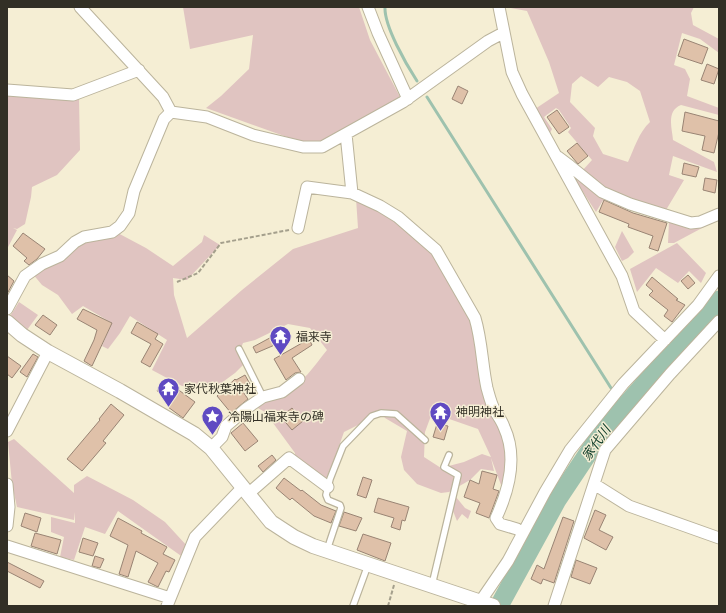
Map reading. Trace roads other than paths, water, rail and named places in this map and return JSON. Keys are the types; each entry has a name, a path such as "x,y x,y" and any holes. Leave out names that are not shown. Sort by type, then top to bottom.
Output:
{"street":[{"path":"80,7 164,97 171,112"},
{"path":"499,7 512,72 522,94 622,276 634,311 665,340"},
{"path":"370,8 378,33 408,99"},
{"path":"171,112 206,117 253,135 302,147 322,147 408,99 488,41 503,33"},
{"path":"7,90 73,95 139,70"},
{"path":"7,309 25,276 42,264 60,256 75,242 84,237 112,232 120,226 129,213 134,191 164,119 171,112"},
{"path":"346,134 352,193"},
{"path":"555,156 602,192 630,204 691,223 700,222 719,214"},
{"path":"298,228 307,187 352,193 380,206 398,217 436,250 475,318 487,388 494,409 505,428 509,443 512,460 510,478 496,518 500,524 517,529 523,533"},
{"path":"7,322 22,335 48,352 172,420 194,434 212,448 265,515 278,528 294,537 327,550 486,604 545,492 570,450 623,384 698,305 719,276"},
{"path":"554,606 605,450 670,374 719,321"},
{"path":"7,431 48,352"},
{"path":"212,448 222,437 226,426 247,408 263,397 282,392 299,379"},
{"path":"7,546 169,602 195,537 246,491 289,458 328,487"},
{"path":"7,484 9,508 7,526"},
{"path":"594,484 628,506 719,538"}],"lane":[{"path":"238,349 263,397"},
{"path":"327,550 341,508 340,504 328,500 326,495 330,479 343,446 372,416 381,413 396,414 425,440"},
{"path":"432,585 458,475 444,467 449,455"},
{"path":"353,606 368,564"}],"waterway":[{"path":"385,7 388,24 392,34 417,81"},
{"path":"427,97 611,388"},
{"name":"家代川","path":"499,606 557,500 603,431 719,300"},
{"name":"家代川","path":"620,398 626,403"}],"place":[{"name":"福来寺","path":"281,356"},
{"name":"家代秋葉神社","path":"169,408"},
{"name":"神明神社","path":"440,432"},
{"name":"冷陽山福来寺の碑","path":"213,436"}]}
